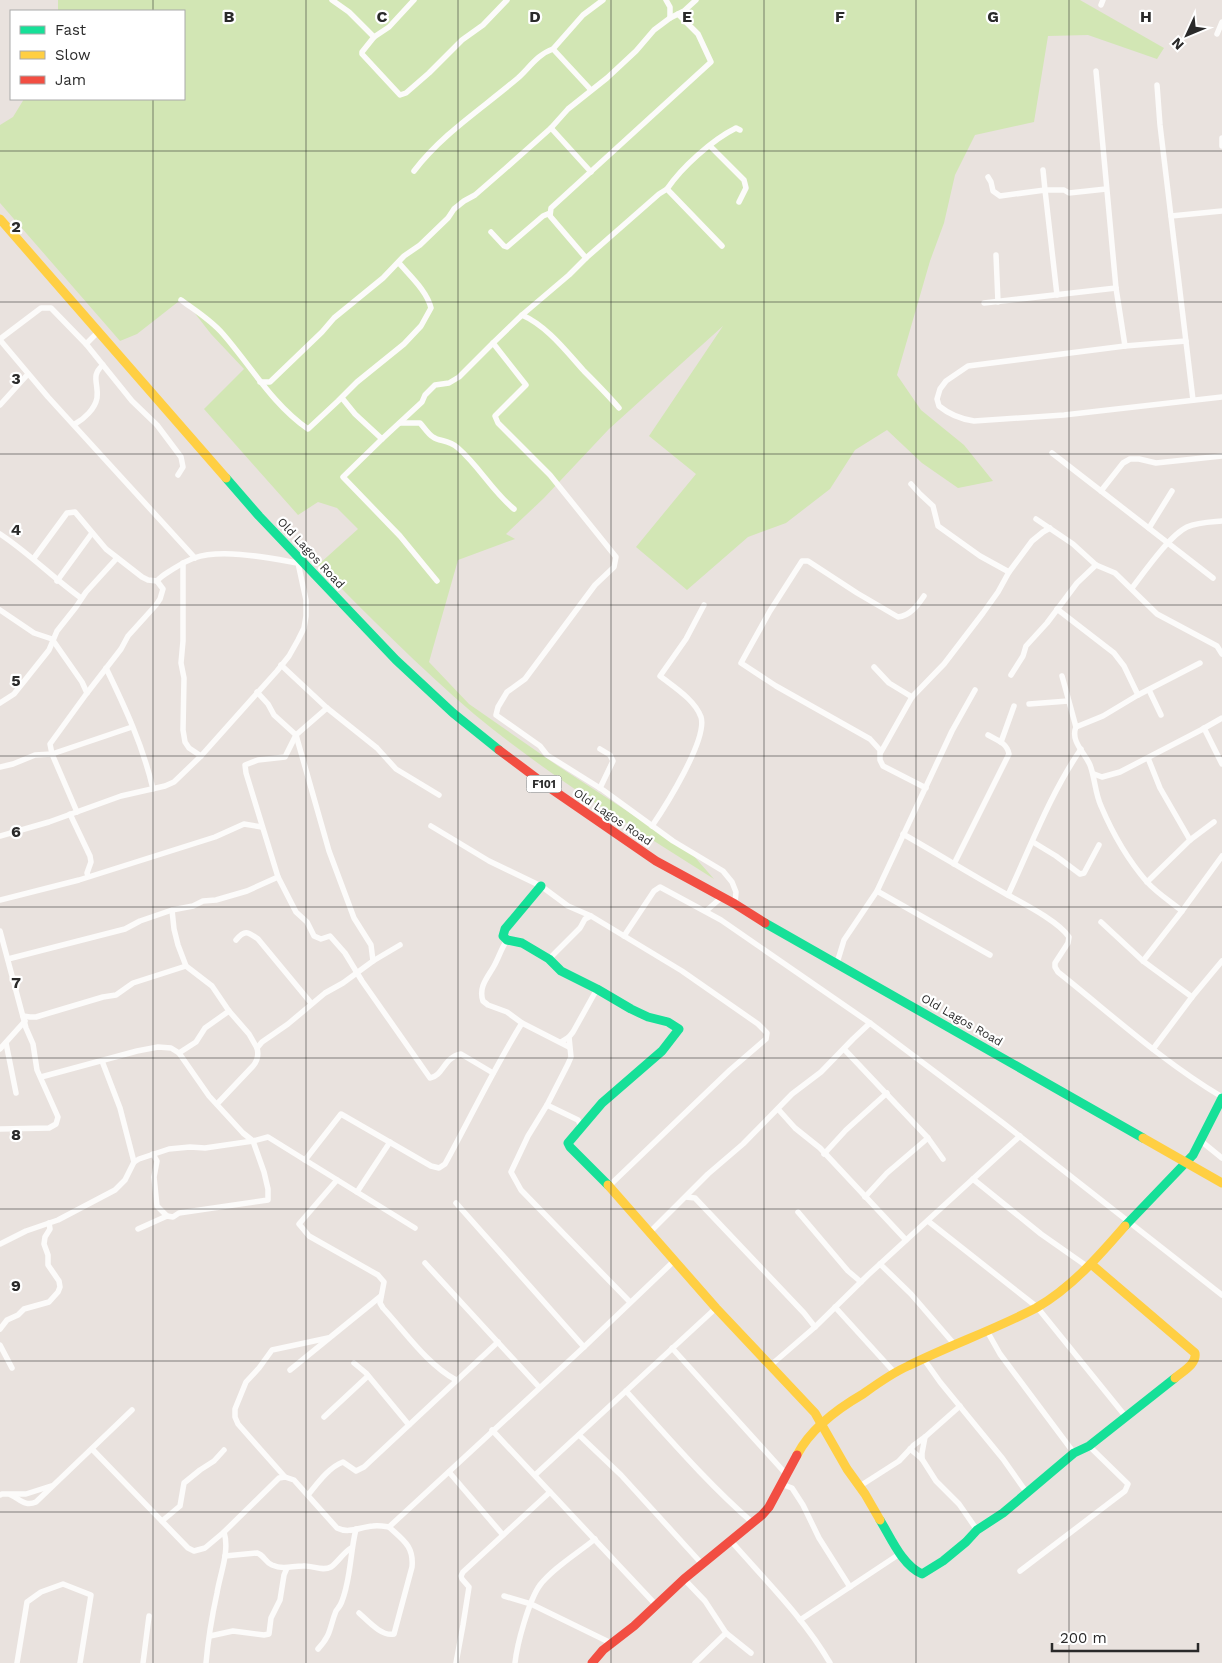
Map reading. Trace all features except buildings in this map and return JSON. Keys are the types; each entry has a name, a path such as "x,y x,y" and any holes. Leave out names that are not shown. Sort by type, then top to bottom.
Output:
{"street":[{"path":"332,0 349,12 374,37"},
{"path":"414,0 389,27 374,37 362,52 400,95 406,93 452,52 462,40 483,26 503,2"},
{"path":"414,170 443,139 519,77 536,59 553,49 583,16 603,0"},
{"path":"666,0 670,7 670,18"},
{"path":"260,382 270,382 334,318 383,278 404,256 420,245 464,201 475,195 551,128 568,109 607,78 636,51 654,30 670,18 684,11 696,0"},
{"path":"586,258 550,216 551,208 711,62 698,34 678,14"},
{"path":"1217,34 1222,22"},
{"path":"553,49 591,90"},
{"path":"1096,71 1116,288 1125,346"},
{"path":"1158,85 1160,125 1193,400"},
{"path":"551,128 591,172"},
{"path":"437,581 400,536 343,477 422,402 425,395 435,385 449,383 459,377 522,315 667,189 683,168 729,131 736,128 740,130"},
{"path":"1222,138 1222,146"},
{"path":"710,146 744,180 746,188 739,202"},
{"path":"1043,170 1057,295"},
{"path":"988,177 993,191 1000,196 1045,190 1064,190 1069,193 1106,190"},
{"path":"667,189 722,246"},
{"path":"1171,216 1222,210"},
{"path":"491,232 507,247 543,216 550,213"},
{"name":"Old Lagos Road","path":"0,219 299,561 396,660 453,713 506,756 656,861 735,904 776,930 836,962 1222,1183"},
{"path":"996,255 998,302"},
{"path":"181,300 209,319 260,382 292,417 308,429 362,377 404,344 421,326 431,308 424,291 398,262"},
{"path":"984,303 1116,288"},
{"path":"178,475 184,467 181,457 157,425 132,401 86,344 51,308 41,308 0,340 28,374 195,558"},
{"path":"522,315 536,323 550,335 619,408"},
{"path":"86,344 98,331"},
{"path":"1186,341 1125,346 968,366 946,381 940,389 937,400 939,406 960,418 974,421 1064,415 1222,397"},
{"path":"493,343 526,385 495,416 498,423 550,475 616,557 614,567 595,585 524,679 507,692 498,707 496,715 540,746 548,755 600,788 673,842 723,871 732,882 736,892 735,904"},
{"path":"75,424 82,420 95,403 97,397 96,374 97,370 103,365"},
{"path":"0,405 28,374"},
{"path":"342,398 355,414 382,439"},
{"path":"400,423 420,423 434,438 449,441 457,447 482,473 498,494 514,509"},
{"path":"1052,453 1213,578"},
{"path":"1101,491 1123,463 1130,459 1156,463 1222,456"},
{"path":"911,484 934,506 938,526 980,556 1009,572"},
{"path":"1149,528 1172,491"},
{"path":"0,836 122,796 174,782 201,756 281,665 298,640 304,628 306,616 306,600 299,561 239,554 211,555 195,558 157,580 148,580 117,558 92,534 85,522 75,512 67,513 34,558"},
{"path":"1036,518 1073,544 1096,565 1115,573 1157,614 1217,646 1222,654"},
{"path":"1132,588 1172,537 1186,527 1199,523 1222,521"},
{"path":"926,788 883,766 880,760 881,752 912,697 944,664 993,599 1009,572 1032,541 1050,528"},
{"path":"0,534 34,558 57,581 81,598"},
{"path":"57,581 92,534"},
{"path":"0,703 14,694 49,650 52,639 81,598 117,558"},
{"path":"881,752 878,746 870,739 776,686 759,673 744,666 742,661 770,611 802,561 808,561 898,617 907,615 924,596"},
{"path":"183,564 183,641 181,663 184,678 183,730 185,742 189,748 201,756"},
{"path":"1011,675 1023,656 1026,646 1077,583 1096,565"},
{"path":"77,812 52,754 50,744 86,693 121,649 128,636 160,599 163,589 157,580"},
{"path":"652,826 669,802 694,752 702,723 700,715 692,704 660,676 686,639 704,605"},
{"path":"1057,609 1114,653 1124,666 1138,695"},
{"path":"0,610 34,633 52,639 82,682 86,693"},
{"path":"1076,727 1102,716 1200,663"},
{"path":"281,665 327,708 377,748 396,769 439,795"},
{"path":"874,667 890,684 912,697"},
{"path":"106,668 120,695 147,762 153,789"},
{"path":"1062,676 1076,727 1074,739 1094,774 1096,792 1101,806 1132,861 1148,882 1182,911"},
{"path":"836,962 844,940 877,891 952,730 975,690"},
{"path":"1149,690 1161,715"},
{"path":"257,692 268,704 274,715 296,735 329,851 354,918 371,945 373,961"},
{"path":"1029,704 1068,701"},
{"path":"1001,742 1014,706"},
{"path":"327,708 296,735 285,757 258,760 245,765 278,877 296,912 307,922 314,936 321,940 330,936 345,953 430,1078 438,1074 448,1060 461,1054 493,1073"},
{"path":"1094,774 1102,777 1110,776 1222,718"},
{"path":"0,767 35,755 52,754 132,726"},
{"path":"1204,728 1222,764"},
{"path":"954,864 1009,754 1008,749 1001,742 988,734"},
{"path":"600,749 610,755 613,761 600,788"},
{"path":"1008,895 1049,804 1081,749"},
{"path":"1148,758 1160,788 1190,840"},
{"path":"70,814 90,856 91,862 87,873 88,876"},
{"path":"1148,882 1190,840 1214,822"},
{"path":"0,900 79,880 215,837 244,824 262,827"},
{"path":"431,826 489,861 541,886 568,906 591,916 682,971 758,1024 767,1033 766,1039 730,1070 609,1186"},
{"path":"592,1663 603,1650 613,1644 684,1579 769,1508 800,1449 822,1423 895,1372 1037,1307 1063,1288 1089,1265 1193,1155 1222,1097 1202,1085 1153,1049 1054,967 1070,937 1048,919 903,834"},
{"path":"1033,842 1080,874 1084,874 1099,844"},
{"path":"1143,961 1222,856"},
{"path":"8,959 125,929 140,921 172,910 247,891 278,877"},
{"path":"541,886 505,929 503,936 507,940 522,943 561,971 631,1009 648,1017 668,1022 680,1029 662,1051 602,1103 568,1143 822,1423 840,1457 901,1553 913,1570 922,1574 951,1555 977,1530 1003,1514 1074,1453 1088,1446 1126,1417 1194,1362 1196,1358 1195,1353 1089,1265 1041,1234 973,1180"},
{"path":"624,936 654,891 660,887 706,911 870,1023 1020,1136 1222,1294"},
{"path":"877,891 990,955"},
{"path":"706,911 722,897"},
{"path":"172,910 174,929 186,966 212,986 229,1011 249,1034 259,1053 257,1061 253,1066 217,1104"},
{"path":"548,960 580,928 585,919 591,916"},
{"path":"1101,922 1143,961 1192,997"},
{"path":"0,931 33,1044 37,1070 58,1117 56,1124 49,1128 0,1129"},
{"path":"236,940 241,934 245,933 258,939 311,1003"},
{"path":"507,940 499,952 495,965 485,982 481,996 483,1001 488,1005 507,1012 522,1023 569,1047"},
{"path":"257,1048 311,1003 400,945"},
{"path":"1153,1049 1222,961"},
{"path":"24,1018 36,1017 103,997 116,995 133,983 186,966"},
{"path":"561,1042 569,1037 597,989"},
{"path":"179,1053 196,1042 205,1028 229,1011"},
{"path":"0,1049 24,1018"},
{"path":"305,1160 341,1114 431,1166 439,1168 445,1164 522,1023"},
{"path":"650,1232 708,1174 743,1144 792,1094 821,1072 870,1023"},
{"path":"569,1037 571,1057 547,1105 528,1136 511,1172 521,1190 630,1302"},
{"path":"6,1043 16,1093"},
{"path":"41,1077 158,1047 172,1048 179,1053 201,1086 243,1133 253,1141 264,1172 268,1189 268,1200 180,1213 173,1217 167,1216 138,1229"},
{"path":"844,1049 928,1138 943,1159"},
{"path":"102,1061 120,1108 134,1162"},
{"path":"824,1154 846,1130 887,1094"},
{"path":"547,1105 578,1120 581,1126"},
{"path":"778,1109 906,1240"},
{"path":"771,1365 815,1327 880,1264 1020,1136"},
{"path":"0,1244 26,1231 49,1224 115,1190 125,1180 134,1162 153,1154 170,1149 205,1148 268,1137 415,1228"},
{"path":"865,1197 887,1173 928,1138"},
{"path":"1201,1140 1222,1158"},
{"path":"357,1192 390,1142"},
{"path":"153,1154 157,1161 154,1177 157,1206 167,1216"},
{"path":"337,1180 299,1224 309,1236 378,1275 384,1282 380,1303 435,1365 445,1374 456,1380"},
{"path":"695,1189 695,1198"},
{"path":"686,1197 695,1198 815,1327"},
{"path":"456,1204 584,1346"},
{"path":"798,1212 848,1271 861,1282"},
{"path":"928,1221 1037,1307 1126,1417"},
{"path":"0,1329 4,1323 24,1309 41,1306 49,1302 58,1292 60,1287 59,1281 48,1264 48,1255 44,1244 45,1237 50,1229 49,1224"},
{"path":"389,1527 675,1260"},
{"path":"425,1263 539,1387"},
{"path":"880,1264 911,1294 955,1345"},
{"path":"290,1370 381,1296"},
{"path":"835,1307 895,1372"},
{"path":"534,1475 716,1308"},
{"path":"987,1331 1000,1354 1074,1453"},
{"path":"285,1477 238,1424 235,1417 235,1409 246,1382 272,1350 328,1338"},
{"path":"308,1495 339,1463 343,1462 352,1469 360,1471 498,1342"},
{"path":"0,1345 12,1368"},
{"path":"672,1348 786,1474"},
{"path":"923,1358 1003,1459 1027,1493"},
{"path":"354,1363 368,1376 409,1425"},
{"path":"324,1417 368,1376"},
{"path":"626,1391 723,1497 753,1523"},
{"path":"860,1486 900,1461 918,1441 960,1406"},
{"path":"11,1495 26,1504 30,1505 36,1502 132,1410"},
{"path":"492,1430 656,1605"},
{"path":"579,1435 621,1475 702,1564"},
{"path":"922,1459 925,1437"},
{"path":"1020,1571 1125,1491 1128,1484 1088,1446"},
{"path":"92,1449 194,1552 205,1548 224,1532 278,1478 285,1477 294,1480 337,1528 343,1531 371,1526 389,1527 411,1548 413,1556 396,1632 392,1635 378,1629 359,1613"},
{"path":"910,1449 922,1459 936,1481 959,1504 977,1530"},
{"path":"162,1521 180,1506 184,1483 214,1461 224,1450"},
{"path":"449,1472 504,1535"},
{"path":"0,1495 26,1494 54,1484"},
{"path":"781,1484 792,1488 803,1505 819,1538 850,1587"},
{"path":"456,1663 468,1587 462,1580 463,1572 550,1492"},
{"path":"318,1649 329,1636 336,1611 342,1603 356,1529"},
{"path":"206,1663 225,1556 226,1541 224,1532"},
{"path":"515,1663 535,1593 547,1577 595,1539"},
{"path":"731,1541 800,1620 817,1641 830,1663"},
{"path":"225,1556 260,1554 268,1563 287,1568 302,1566 325,1569 351,1548"},
{"path":"800,1620 901,1553"},
{"path":"210,1636 233,1631 270,1634 271,1618 280,1600 287,1568"},
{"path":"684,1579 705,1601 726,1633 751,1653"},
{"path":"17,1663 27,1602 41,1592 62,1584 91,1595 80,1663"},
{"path":"504,1596 531,1604 613,1644"},
{"path":"143,1663 149,1616"},
{"path":"695,1663 726,1633"}],"green space":[{"path":"58,0 1080,0 1164,48 1157,59 1088,35 1048,36 1034,122 975,135 955,175 944,223 930,261 897,375 921,410 964,445 993,481 958,488 922,463 887,430 855,450 830,489 786,523 748,537 687,590 636,547 696,474 649,436 723,326 609,429 544,498 506,534 515,539 458,560 429,662 469,704 558,766 650,826 685,846 714,879 591,800 502,737 394,641 318,565 358,529 337,508 318,502 298,515 204,409 244,369 211,334 183,298 137,334 120,341 0,203 0,125 13,117 23,100 185,100 185,10 58,10"}],"traffic: fast":[{"path":"226,478 259,516 396,660 453,713 499,750"},
{"path":"541,886 505,929 503,936 507,940 522,943 549,959 561,971 631,1009 648,1017 668,1022 679,1029 662,1051 602,1103 568,1143 608,1185"},
{"path":"765,923 1143,1138"},
{"path":"1125,1226 1193,1155 1222,1098"},
{"path":"880,1520 903,1558 922,1574 943,1561 977,1530 1003,1513 1074,1453 1089,1446 1175,1378"}],"traffic: slow":[{"path":"0,219 226,478"},
{"path":"1143,1138 1222,1183"},
{"path":"608,1185 716,1308 815,1413 847,1469 865,1494 880,1520"},
{"path":"797,1455 810,1436 826,1420 890,1375 1020,1316 1049,1300 1084,1271 1125,1226"},
{"path":"1091,1264 1195,1353 1192,1364 1175,1378"}],"traffic: jam":[{"path":"499,750 547,786 656,861 735,904 765,923"},
{"path":"592,1663 603,1650 634,1626 684,1579 762,1515 769,1507 797,1455"}]}
